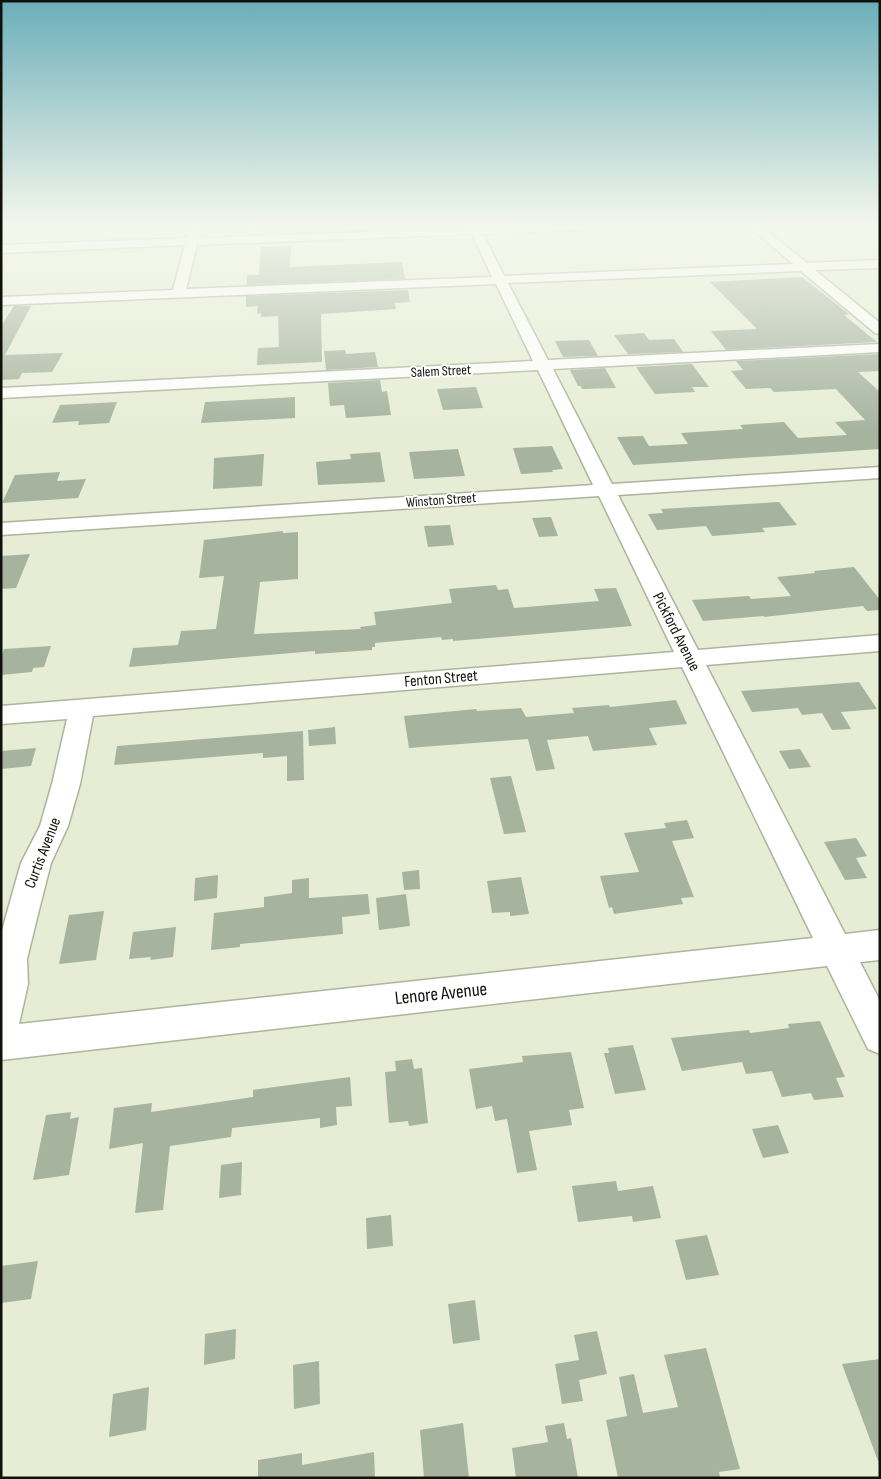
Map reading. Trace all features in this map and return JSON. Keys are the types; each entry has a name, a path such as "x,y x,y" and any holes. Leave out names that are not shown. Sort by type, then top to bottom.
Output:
{"street":[{"path":"1,302 155,295"},
{"name":"Pickford Avenue","path":"507,295 880,1037"},
{"path":"837,295 880,330"},
{"name":"Salem Street","path":"1,393 880,348"},
{"name":"Winston Street","path":"1,529 880,472"},
{"name":"Fenton Street","path":"1,715 880,643"},
{"name":"Curtis Avenue","path":"1,1028 11,984 12,959 24,906 36,863 54,826 69,774 82,708"},
{"name":"Lenore Avenue","path":"1,1043 880,945"}],"building":[{"path":"409,295 410,302 395,303 396,309 321,314 322,362 257,365 258,348 279,347 278,316 261,317 261,313 257,314 258,306 246,307 246,296"},
{"path":"723,295 825,295 849,314 844,315 877,342 726,350 711,331 757,329"},
{"path":"14,306 31,306 5,355 63,353 52,372 22,373 19,379 1,380 1,326"},
{"path":"644,333 649,340 674,339 683,352 628,354 614,335"},
{"path":"589,340 598,356 563,357 555,341"},
{"path":"345,350 346,354 375,352 378,367 326,370 324,351"},
{"path":"880,354 880,371 858,372 880,392 880,449 633,465 617,437 643,436 649,446 688,444 681,433 743,429 740,425 784,422 798,438 847,435 835,422 865,420 836,389 774,392 770,388 746,389 731,371 743,370 736,361"},
{"path":"692,364 709,387 692,387 695,392 655,394 636,367"},
{"path":"605,368 616,388 582,389 581,386 578,386 570,370"},
{"path":"380,380 382,392 387,391 391,415 346,418 344,405 330,406 328,383"},
{"path":"476,387 483,408 443,410 437,389"},
{"path":"295,397 295,418 201,423 205,402"},
{"path":"117,402 109,423 78,425 79,421 52,423 60,405"},
{"path":"552,446 563,469 552,470 553,472 521,474 513,448"},
{"path":"458,449 465,476 414,479 409,452"},
{"path":"380,452 385,482 318,485 316,462 351,459 350,454"},
{"path":"264,454 262,486 213,489 214,458"},
{"path":"60,472 57,481 86,479 78,498 2,503 15,475"},
{"path":"779,502 797,525 762,528 765,532 712,536 706,526 657,530 648,514 663,513 661,509"},
{"path":"551,517 558,536 539,537 532,518"},
{"path":"450,525 454,545 428,547 424,526"},
{"path":"283,531 283,533 298,532 298,579 260,582 254,634 361,629 360,627 376,625 374,612 452,603 449,589 496,585 498,590 508,589 514,608 599,601 594,589 616,588 632,626 453,641 453,639 442,640 441,637 375,643 375,647 372,647 372,650 315,654 315,651 129,667 133,648 178,645 181,631 216,629 224,576 199,578 204,540"},
{"path":"30,554 16,588 1,589 1,556"},
{"path":"854,567 880,600 880,610 867,611 863,606 764,617 703,621 692,600 749,596 751,599 791,596 777,577"},
{"path":"51,646 44,667 33,668 32,672 1,675 1,657 4,649"},
{"path":"859,682 877,709 841,712 851,729 832,730 822,713 802,715 798,708 752,712 741,691"},
{"path":"676,700 687,724 649,728 657,745 593,751 588,736 547,740 555,769 536,771 528,739 409,748 404,716 476,709 477,711 521,708 526,717 574,713 572,708 609,705 610,707"},
{"path":"335,727 336,744 309,746 308,730"},
{"path":"303,731 304,780 287,781 287,756 263,758 263,753 114,765 117,746"},
{"path":"36,748 31,766 1,769 1,751"},
{"path":"800,749 811,767 789,769 779,751"},
{"path":"511,776 526,832 504,834 490,778"},
{"path":"687,820 694,838 672,841 694,897 681,898 683,904 614,914 612,907 609,908 600,876 639,872 624,833 666,828 664,823"},
{"path":"856,838 867,856 856,858 867,878 845,880 824,842"},
{"path":"419,870 420,889 404,890 402,872"},
{"path":"218,875 217,898 194,901 195,878"},
{"path":"521,877 529,914 510,916 510,912 492,913 487,881"},
{"path":"309,878 309,898 368,894 370,914 342,917 343,934 240,944 240,947 211,950 214,913 264,907 264,897 292,893 292,880"},
{"path":"406,894 410,926 379,930 376,898"},
{"path":"104,911 96,960 59,964 69,915"},
{"path":"176,927 173,957 150,960 151,957 129,959 133,932"},
{"path":"820,1021 845,1077 836,1078 844,1097 814,1100 811,1093 782,1097 772,1071 746,1074 742,1062 682,1071 671,1038 749,1030 750,1033 789,1028 788,1024"},
{"path":"633,1045 646,1090 615,1094 604,1053 609,1053 608,1048"},
{"path":"571,1052 584,1108 569,1110 572,1125 529,1131 537,1170 517,1173 507,1119 495,1121 492,1106 476,1109 469,1069 523,1062 522,1056"},
{"path":"412,1059 414,1069 422,1068 428,1123 409,1126 408,1121 389,1123 385,1072 396,1071 395,1061"},
{"path":"350,1077 352,1106 336,1107 337,1125 320,1128 320,1118 232,1128 231,1137 170,1146 163,1210 135,1213 143,1143 109,1149 114,1108 152,1103 151,1112 253,1097 253,1090"},
{"path":"71,1112 70,1119 79,1117 69,1175 33,1180 46,1115"},
{"path":"778,1125 789,1153 763,1158 752,1129"},
{"path":"242,1162 241,1195 219,1198 221,1165"},
{"path":"616,1181 618,1191 653,1186 661,1218 633,1222 632,1216 578,1222 572,1186"},
{"path":"391,1215 393,1246 367,1249 366,1218"},
{"path":"707,1235 719,1275 686,1280 675,1240"},
{"path":"38,1261 31,1299 1,1303 1,1266"},
{"path":"475,1300 480,1340 453,1344 448,1304"},
{"path":"236,1329 235,1359 204,1365 205,1334"},
{"path":"597,1331 607,1374 579,1380 583,1401 562,1404 555,1364 579,1360 574,1335"},
{"path":"706,1348 740,1469 719,1472 720,1478 618,1478 606,1420 627,1416 619,1377 634,1374 643,1413 678,1407 664,1355"},
{"path":"880,1359 880,1460 878,1461 842,1364"},
{"path":"319,1361 320,1404 294,1409 293,1365"},
{"path":"149,1387 146,1430 109,1437 113,1394"},
{"path":"463,1423 469,1478 424,1478 420,1430"},
{"path":"564,1423 567,1439 571,1438 578,1478 516,1478 512,1448 548,1442 545,1426"},
{"path":"374,1452 375,1478 258,1478 258,1460 302,1453 302,1465"}]}
